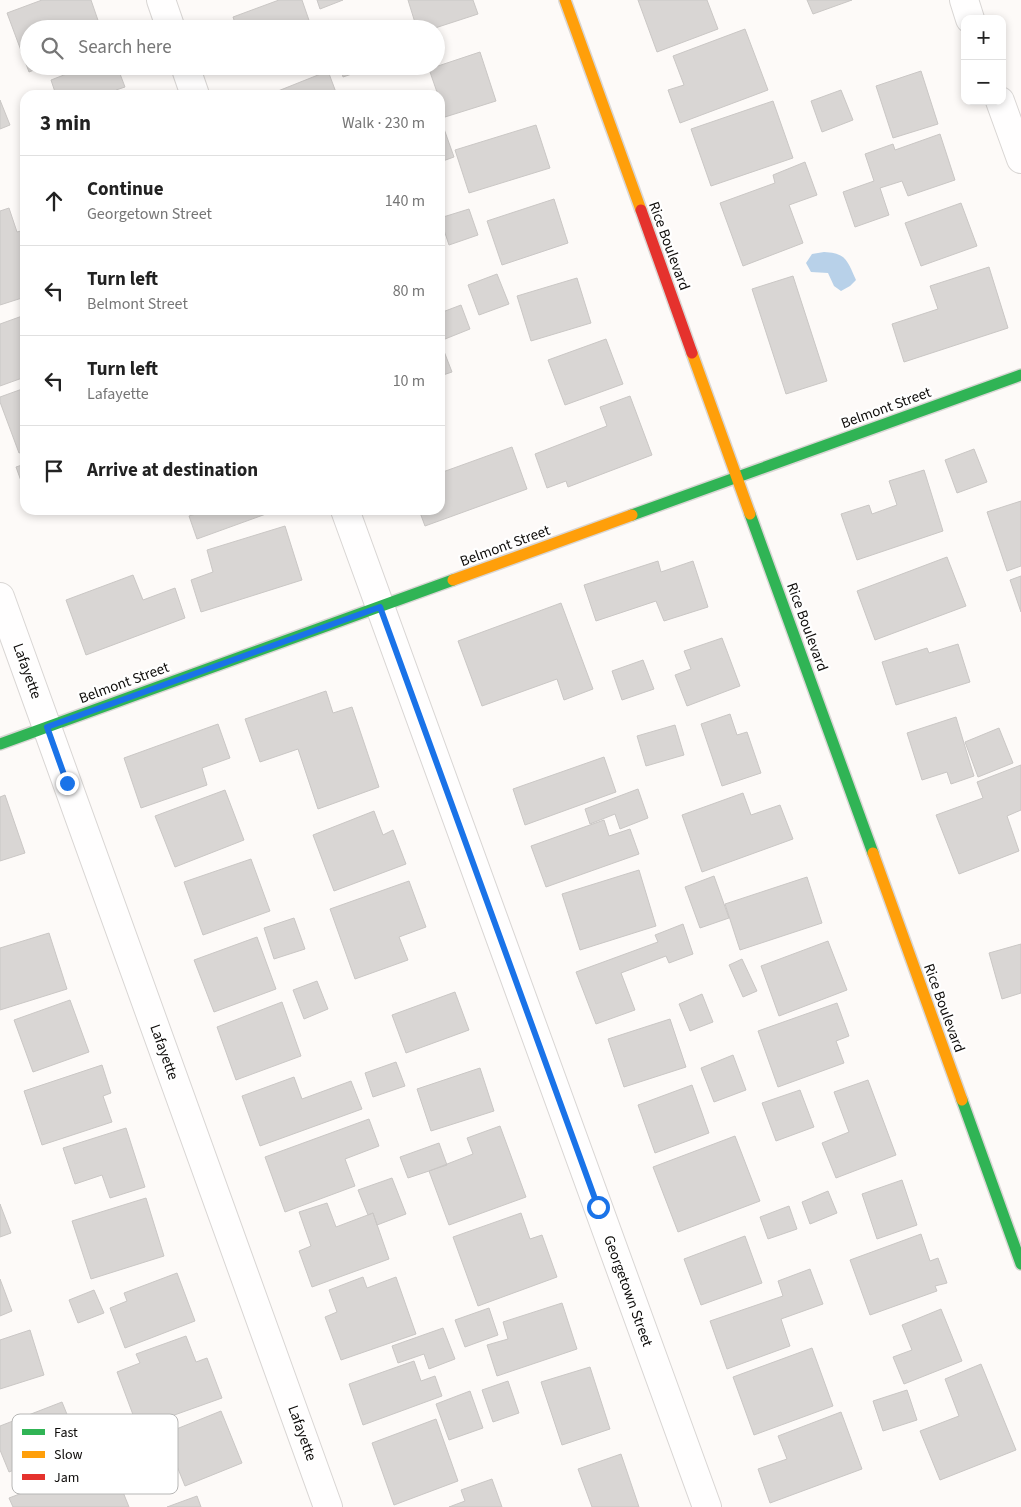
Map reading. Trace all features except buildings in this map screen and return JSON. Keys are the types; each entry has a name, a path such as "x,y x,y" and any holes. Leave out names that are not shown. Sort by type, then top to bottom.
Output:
{"main road":[{"name":"Rice Boulevard","path":"565,0 1021,1264"},
{"name":"Belmont Street","path":"0,744 1021,376"}],"street":[{"path":"161,0 169,20"},
{"path":"964,0 969,15"},
{"path":"188,75 194,90"},
{"path":"1001,105 1021,159"},
{"name":"Georgetown Street","path":"348,515 707,1507"},
{"name":"Lafayette","path":"0,597 328,1507"}],"water":[{"path":"824,252 837,254 845,259 856,280 850,286 841,291 834,286 828,273 811,272 806,263 812,254"}],"traffic: fast":[{"path":"632,515 1021,375"},
{"path":"750,514 873,853"},
{"path":"0,744 453,580"},
{"path":"962,1100 1021,1264"}],"traffic: slow":[{"path":"565,0 641,210"},
{"path":"692,353 750,514"},
{"path":"453,580 632,515"},
{"path":"873,853 962,1100"}],"traffic: jam":[{"path":"641,210 692,353"}],"route":[{"path":"67,783 47,727 380,607 598,1207"}]}
